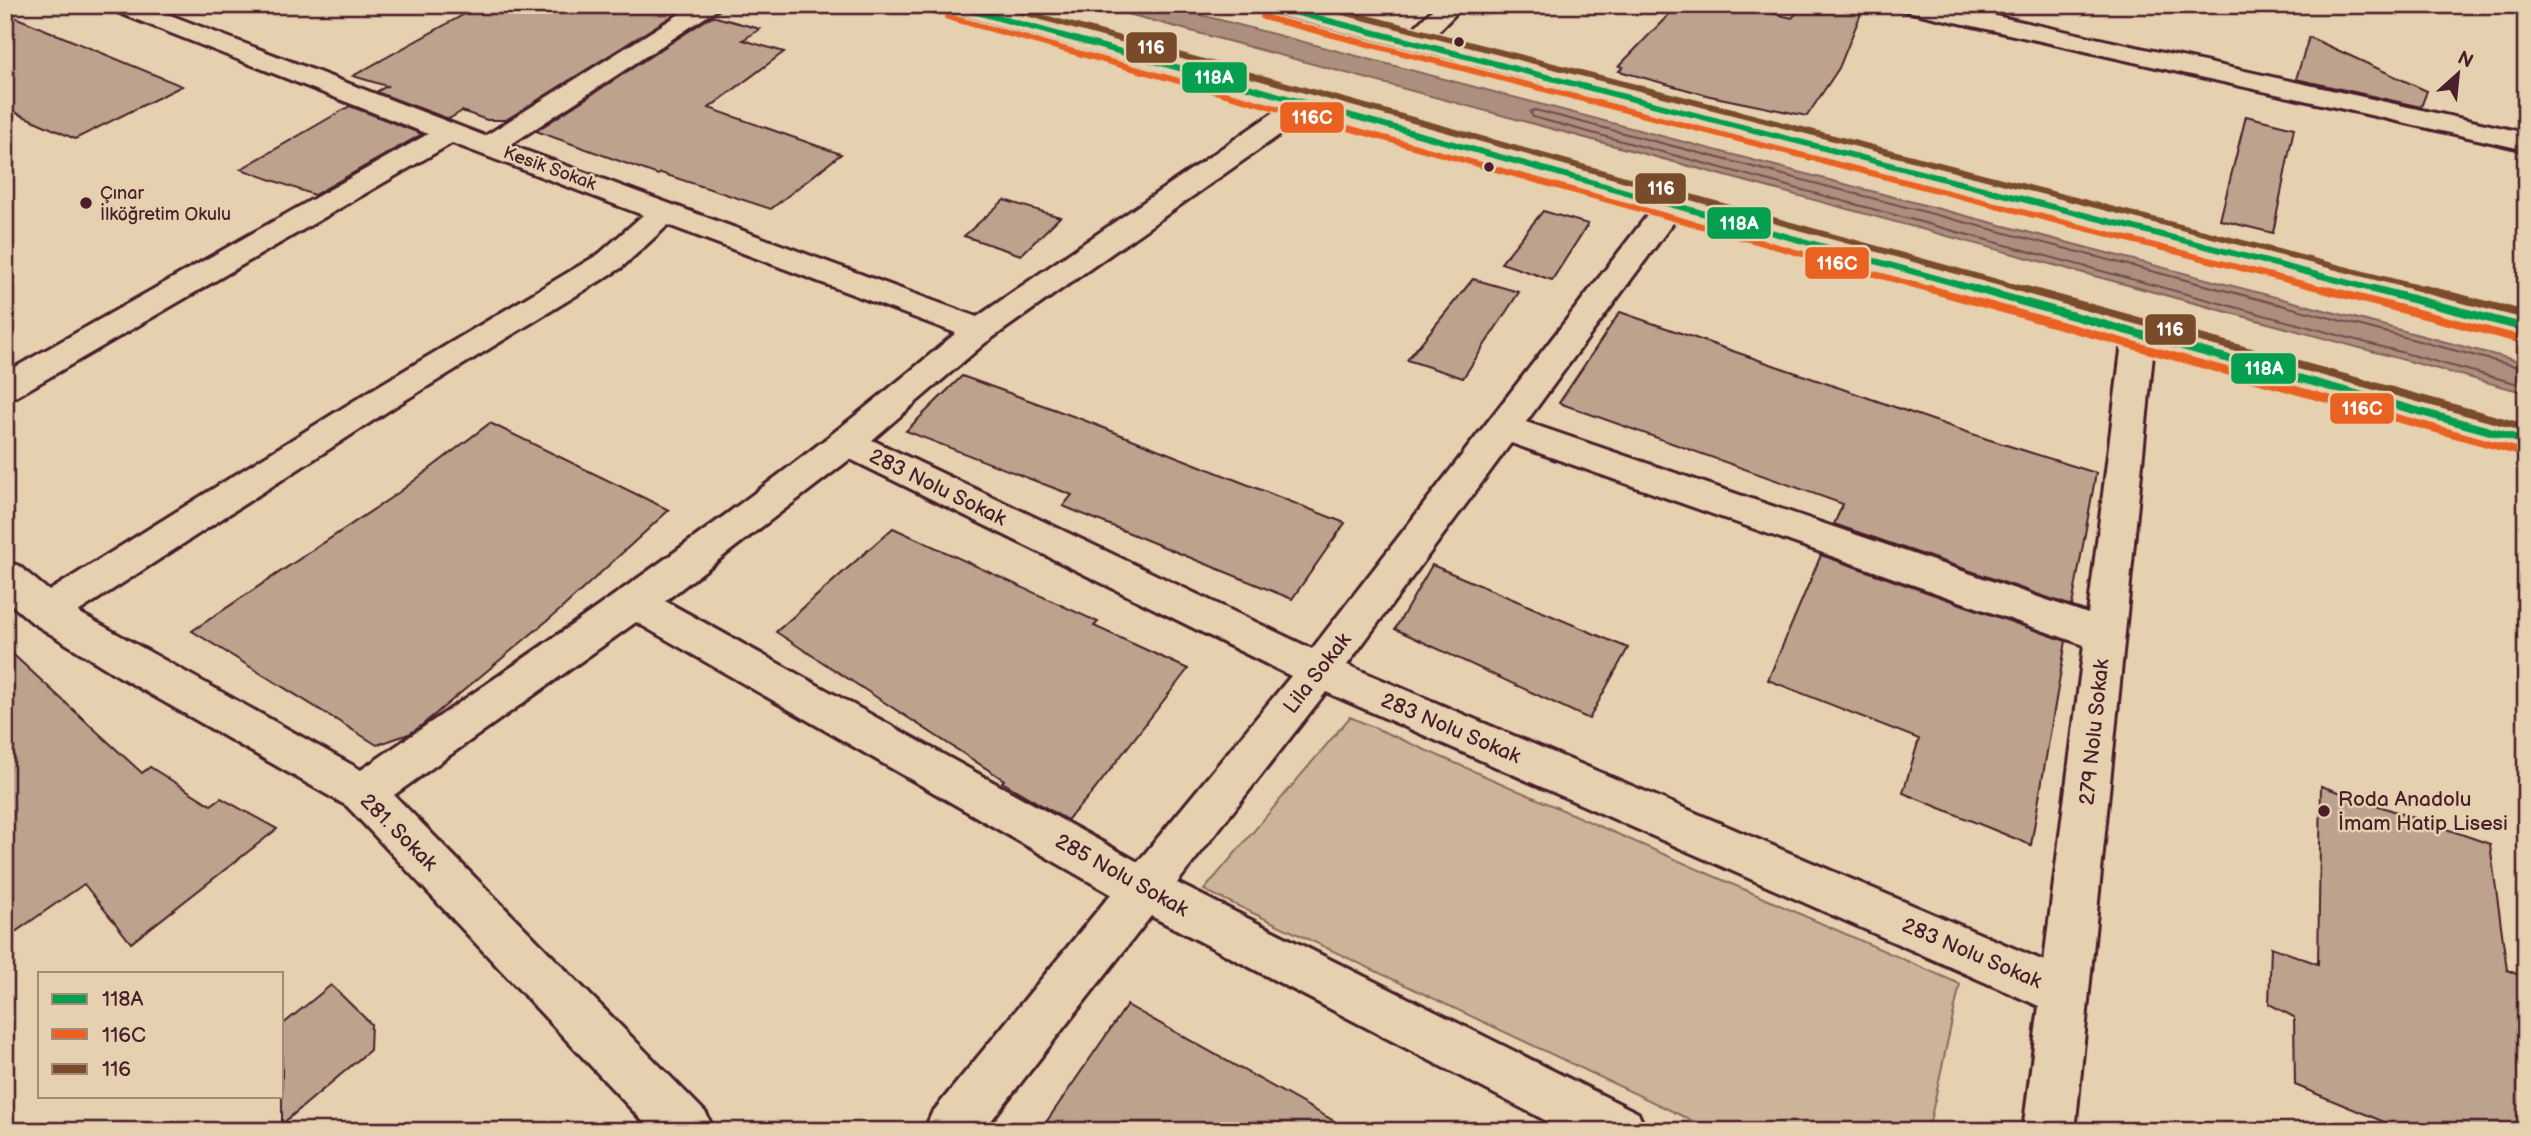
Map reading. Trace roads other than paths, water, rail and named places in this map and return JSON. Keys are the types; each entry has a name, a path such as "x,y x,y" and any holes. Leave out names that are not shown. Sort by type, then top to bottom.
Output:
{"street":[{"name":"Kesik Sokak","path":"122,5 450,132 666,211 976,333"},
{"path":"489,146 712,5"},
{"path":"951,5 2526,441"},
{"path":"1266,5 2526,327"},
{"path":"1413,43 1452,5"},
{"path":"1911,5 2526,142"},
{"path":"363,793 634,602 847,443 976,333 1306,103"},
{"path":"5,388 450,132"},
{"name":"Lila Sokak","path":"950,1131 1319,671 1671,205"},
{"path":"47,612 382,399 610,261 666,211"},
{"name":"279 Nolu Sokak","path":"2049,1131 2139,334"},
{"path":"1503,427 2105,636"},
{"name":"283 Nolu Sokak","path":"847,443 1319,671 2065,993"},
{"name":"281. Sokak","path":"5,576 47,612 129,662 363,793 688,1131"},
{"name":"285 Nolu Sokak","path":"634,602 1144,889 1620,1131"}],"water":[{"path":"1095,5 1163,5 2526,363 2526,393"}],"place":[{"name":"Çınar İlköğretim Okulu","path":"86,203"},
{"name":"Roda Anadolu İmam Hatip Lisesi","path":"2324,811"}]}
